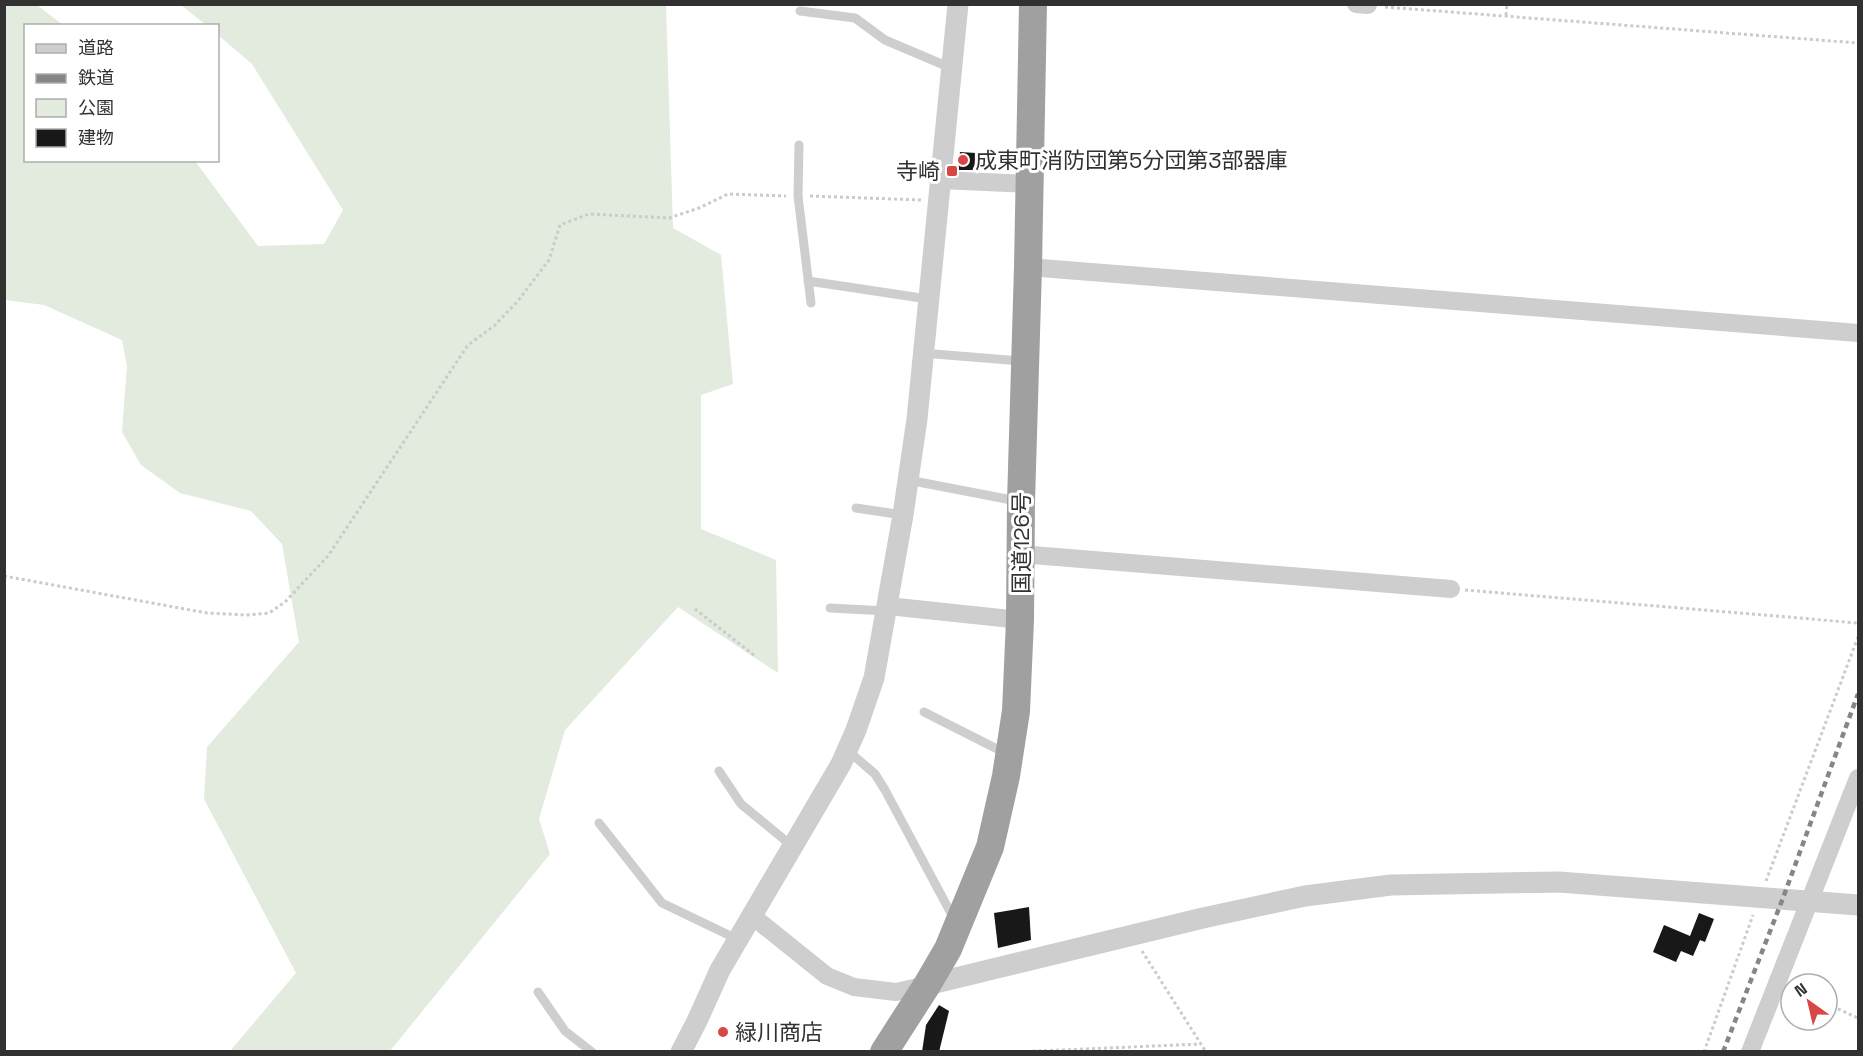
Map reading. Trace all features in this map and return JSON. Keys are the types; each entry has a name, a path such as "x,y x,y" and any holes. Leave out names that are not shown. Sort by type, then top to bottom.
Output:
{"highway":[{"name":"国道126号","path":"884,1052 927,985 958,927 990,847 1016,711 1020,620 1033,4"}],"street":[{"path":"683,1051 737,939 841,764 874,678 903,515 917,419 958,4"},
{"path":"939,190 1029,184"},
{"path":"1028,267 1858,333"},
{"path":"1020,554 1451,589"},
{"path":"887,608 1020,620"},
{"path":"1750,1052 1858,778"},
{"path":"751,915 827,976 854,987 896,992 1131,934 1305,897 1391,885 1500,885 1559,882 1858,904"}],"lane":[{"path":"800,11 855,18 885,40 953,69"},
{"path":"799,145 798,196 811,303"},
{"path":"808,281 928,298"},
{"path":"922,353 1025,361"},
{"path":"908,480 1021,502"},
{"path":"856,508 903,515"},
{"path":"830,608 887,608"},
{"path":"924,712 1009,755"},
{"path":"847,750 875,774 958,927"},
{"path":"719,771 741,804 792,846"},
{"path":"599,824 662,903 737,939"},
{"path":"538,992 565,1030 592,1052"}],"path":[{"path":"1506,15 1507,4"},
{"path":"1362,5 1858,43"},
{"path":"4,576 207,614 269,613 285,602 328,556 468,345 494,326 517,302 549,261 560,225 589,214 669,218 699,208 728,194 798,196 939,190"},
{"path":"1451,589 1858,623"},
{"path":"695,609 755,656"},
{"path":"1704,1052 1858,636"},
{"path":"1131,934 1206,1052"},
{"path":"1839,1009 1858,1018"},
{"path":"1014,1052 1201,1044"}],"green space":[{"path":"5,4 37,5 62,24 24,24 24,162 196,162 258,246 324,244 343,210 252,64 219,36 219,24 205,24 181,5 666,5 673,228 721,255 733,384 701,395 701,529 776,560 778,673 678,607 565,730 539,819 550,854 390,1051 230,1051 296,973 204,799 207,747 299,642 282,544 251,511 180,493 141,465 122,432 127,366 122,340 44,305 5,300"}],"building":[{"path":"960,152 976,153 975,170 958,170"},
{"path":"1029,907 1031,940 998,948 994,913"},
{"path":"1699,913 1714,919 1705,942 1700,940 1693,956 1681,951 1676,962 1653,952 1664,925 1690,936"},
{"path":"939,1005 949,1011 939,1052 922,1052 926,1025"}],"railway":[{"path":"1723,1052 1783,898 1858,694"}],"place":[{"name":"成東町消防団第5分団第3部器庫","path":"963,160"},
{"name":"寺崎","path":"952,171"},
{"name":"緑川商店","path":"723,1032"}]}
